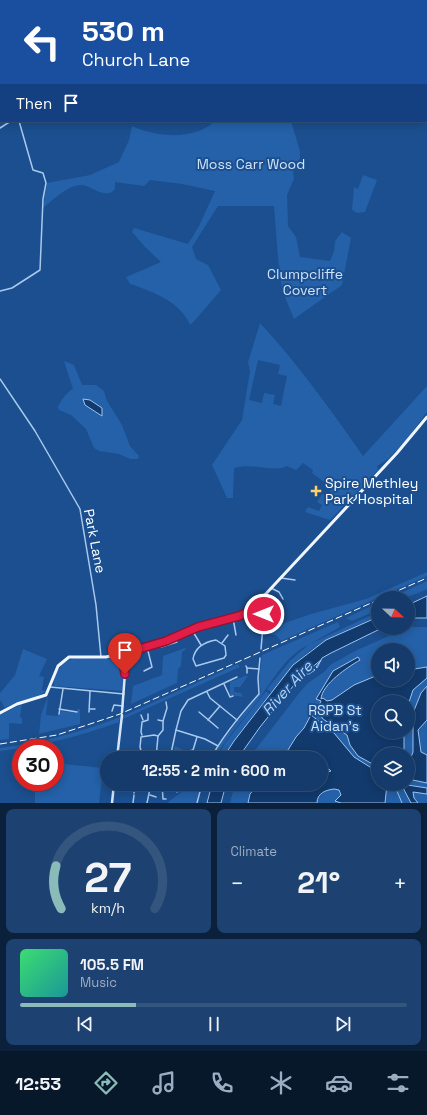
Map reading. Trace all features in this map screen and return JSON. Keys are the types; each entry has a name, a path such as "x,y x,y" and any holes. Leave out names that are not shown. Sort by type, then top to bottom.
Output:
{"main road":[{"path":"0,713 17,704 45,696 58,666 67,658 75,656 101,657 122,654 167,643 192,630 212,622 233,618 248,612 397,453 427,417"}],"street":[{"path":"0,128 9,122"},
{"path":"0,291 12,288 40,270 43,199 46,183 43,173 33,170 19,122"},
{"name":"Park Lane","path":"0,379 15,398 35,430 80,509 96,605 101,657"},
{"path":"280,578 295,580"},
{"path":"271,588 279,592 283,599"},
{"path":"261,649 265,602 263,597"},
{"path":"248,612 252,615 264,614"},
{"path":"233,618 236,635"},
{"path":"192,630 201,645"},
{"path":"222,643 228,635"},
{"path":"216,640 222,643 226,650 224,658 196,666 193,663 194,655 201,645 216,640"},
{"path":"161,647 167,643 177,642"},
{"path":"144,671 152,667 147,647"},
{"path":"118,751 125,674 122,654"},
{"path":"215,751 237,720 260,692 258,678 260,658"},
{"path":"247,673 247,667 259,669"},
{"path":"172,751 181,711 186,703 237,677"},
{"path":"224,684 230,697 233,696"},
{"path":"50,687 124,694"},
{"path":"59,714 63,688"},
{"path":"89,712 90,691"},
{"path":"207,692 220,706 237,720"},
{"path":"157,751 158,736 164,727 163,721 169,708 166,702"},
{"path":"112,711 114,706 123,706"},
{"path":"208,720 220,706"},
{"path":"90,708 95,709"},
{"path":"59,709 77,712"},
{"path":"199,712 218,728"},
{"path":"148,714 148,720"},
{"path":"141,751 142,715"},
{"path":"143,720 151,720"},
{"path":"158,720 163,721"},
{"path":"177,730 197,736 218,746"},
{"path":"142,736 158,736"},
{"path":"189,751 193,750 197,736"},
{"path":"112,803 113,791"},
{"path":"133,803 134,791"},
{"path":"147,803 150,791"},
{"path":"162,791 162,799 166,799"},
{"path":"197,803 200,791"},
{"path":"150,795 156,797"}],"green space":[{"path":"214,122 291,122 300,151 300,158 293,172 294,179 287,195 288,226 296,237 300,257 330,261 334,251 335,241 342,232 351,238 342,285 294,319 282,290 274,206 218,206 192,247 196,259 208,265 221,290 190,325 180,310 165,298 130,284 126,277 161,262 132,232 134,228 188,244 199,226 215,191 182,184 150,180 144,186 115,182 115,189 107,193 81,185 71,187 66,190 43,208 47,183 90,175 119,162 129,140 132,126 163,135 197,132"},
{"path":"363,175 377,180 365,212 357,213 352,210 354,187 358,189"},
{"path":"260,323 314,388 363,456 427,386 427,412 407,439 388,459 377,466 378,470 330,520 305,512 308,507 319,511 322,505 317,502 322,494 327,497 332,488 312,473 313,470 303,463 296,470 287,466 281,468 241,466 234,468 233,498 227,498 212,465 242,420 250,371 248,362","holes":["258,360 280,365 278,374 287,376 281,406 273,404 275,395 264,393 262,403 249,400"]},
{"path":"64,361 74,365 82,385 96,385 104,391 107,401 122,425 130,446 139,456 138,459 130,459 119,454 99,451 94,448 86,429 71,415 59,410 58,407 63,399 68,392 73,389"},
{"path":"427,572 427,576 393,591 384,591"},
{"path":"427,581 427,589 415,594 415,591 405,591"},
{"path":"371,597 371,601 281,641 276,635 270,634 271,626 279,625 311,614"},
{"path":"371,606 371,613 352,621 346,618"},
{"path":"371,615 371,620 338,634 320,644 302,657 286,674 272,693 267,689 291,660 308,645 292,656 285,663 219,751 216,751 220,744 261,692 259,680 262,655 338,622 340,627 310,644"},
{"name":"RSPB St Aidan's","path":"415,627 427,627 427,803 230,803 233,791 328,791 328,751 254,751 300,692 308,683 324,672 330,665 371,644 371,687 415,687 415,643 373,643 391,635 415,635"},
{"path":"185,648 186,649 182,652 181,666 178,669 177,683 131,704 133,686 162,675 163,656"},
{"path":"23,649 47,659 39,676 44,677 42,690 46,691 40,695 5,708 0,700 0,693 15,675"},
{"path":"77,658 121,659 124,673 122,691 54,686 55,676 60,667 68,661"},
{"path":"238,664 240,667 123,719 123,716"},
{"path":"248,676 240,687 234,687 234,692 241,693 243,697 230,695 230,682"},
{"path":"266,691 270,695 228,751 221,751 225,743"},
{"path":"48,696 46,715 57,716 61,711 77,713 77,709 80,709 80,724 39,734 41,715"},
{"path":"22,704 20,717 22,718 22,724 9,723 9,739 0,740 0,715"},
{"path":"120,717 119,722 76,736 63,739 48,739 61,736"},
{"path":"12,746 12,749 0,751 0,748"},
{"path":"175,746 185,751 173,751"},
{"path":"64,764 100,768 99,803 35,803 35,791 64,791"},
{"path":"183,791 199,791 196,803 167,803"}],"water":[{"path":"83,399 90,400 102,408 102,416 85,405"},
{"path":"427,596 427,618 415,618 415,602"},
{"name":"River Aire","path":"371,620 371,633 322,658 306,672 315,670 309,674 304,674 298,680 260,727 243,751 228,751 293,665 326,640"},
{"path":"358,657 360,660 336,676 326,688 322,693 321,699 323,698 327,701 332,700 354,685 371,678 371,687 415,687 415,669 427,667 427,678 413,690 411,695 371,695 371,739 404,739 404,747 371,747 371,763 358,756 350,745 347,735 323,719 317,710 321,701 316,699 333,671"},
{"path":"427,686 427,720 418,730 421,752 427,755 427,783 415,780 415,747 413,747 413,739 415,739 415,708 421,693"},
{"path":"311,715 334,733 354,757 371,768 371,791 386,791 385,803 341,803 335,801 341,795 339,790 328,790 328,772 331,771 328,769 328,751 287,751 304,728"},
{"path":"415,786 427,788 427,794 413,792 414,798 418,803 411,803 405,791 415,791"},
{"path":"210,791 224,791 221,803 207,803"},
{"path":"253,791 325,791 320,794 317,803 248,803 250,794"}],"waterway":[{"path":"397,791 402,803"}],"railway":[{"path":"397,591 427,578"},
{"path":"0,744 57,735 120,714 371,603"}],"place":[{"name":"Spire Methley Park Hospital","path":"316,491"}],"route":[{"path":"125,674 122,654 181,636 198,627 212,622 244,615 248,612 252,615 264,614"}],"park label":[{"name":"Moss Carr Wood","path":"251,164"},
{"name":"Clumpcliffe Covert","path":"305,282"}]}
